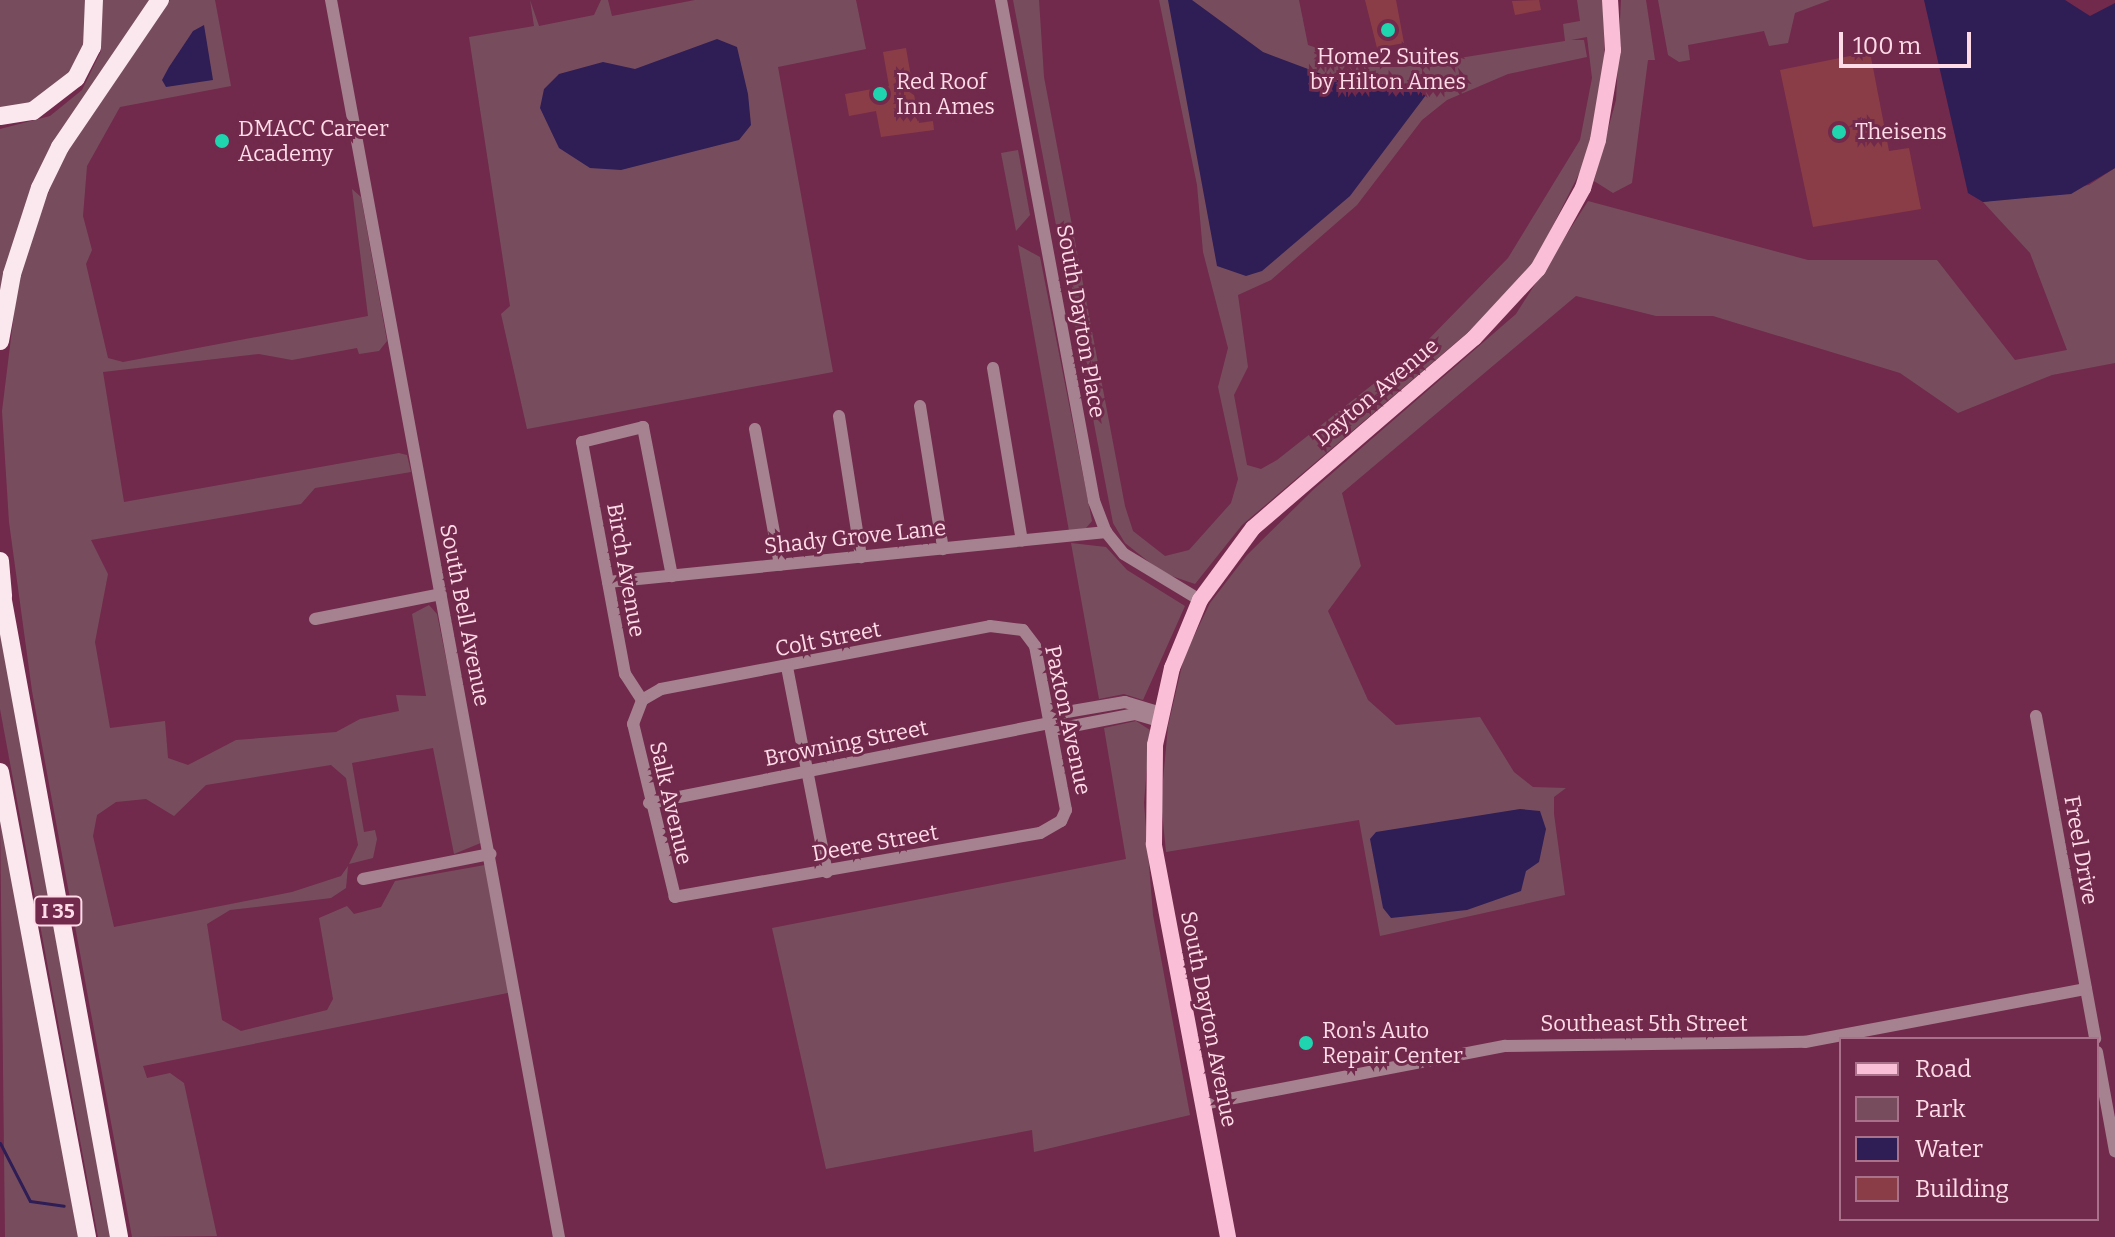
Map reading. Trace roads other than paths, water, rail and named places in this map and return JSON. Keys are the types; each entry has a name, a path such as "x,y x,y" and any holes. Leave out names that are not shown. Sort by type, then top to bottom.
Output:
{"highway":[{"path":"0,116 33,111 76,78 92,47 94,0"},
{"path":"0,341 12,274 40,188 60,147 160,0"},
{"path":"0,561 4,603"},
{"name":"I 35","path":"0,584 119,1237"},
{"name":"I 35","path":"0,772 87,1237"}],"main road":[{"name":"Dayton Avenue","path":"1151,809 1160,717 1200,600 1253,528 1474,338 1538,269 1583,188 1598,140 1613,50 1610,0"},
{"name":"South Dayton Avenue","path":"1151,809 1228,1237"}],"street":[{"name":"South Bell Avenue","path":"331,0 491,854 559,1237"},
{"name":"South Dayton Place","path":"1001,0 1094,501 1106,532 1153,576 1200,600"},
{"path":"993,368 1022,541"},
{"path":"920,406 943,549"},
{"path":"839,416 861,557"},
{"name":"Birch Avenue","path":"642,700 625,674 582,442 643,427 672,576"},
{"path":"755,429 780,565"},
{"name":"Shady Grove Lane","path":"608,582 1106,532"},
{"path":"315,619 441,594"},
{"name":"Colt Street","path":"642,700 661,689 990,626 1023,630"},
{"name":"Paxton Avenue","path":"1023,630 1035,646 1066,810 1061,821"},
{"path":"787,667 827,872"},
{"name":"Salk Avenue","path":"642,700 633,724 669,886 675,897 694,898"},
{"name":"Browning Street","path":"649,803 1050,722 1135,714 1160,717"},
{"name":"Freel Drive","path":"2036,716 2095,1037"},
{"name":"Deere Street","path":"694,898 1040,833 1061,821"},
{"path":"363,879 491,854"},
{"name":"Southeast 5th Street","path":"1203,1104 1505,1046 1805,1042 2086,989"},
{"path":"2099,1063 2115,1151"}],"water":[{"path":"1168,0 1192,0 1263,52 1348,84 1406,84 1426,95 1350,196 1262,271 1246,276 1217,266"},
{"path":"1924,0 2065,0 2090,16 2115,3 2115,168 2071,194 1983,202 1968,193"},
{"path":"204,25 213,80 166,87 162,80 169,67 193,31"},
{"path":"717,39 737,47 748,94 751,125 739,140 621,170 590,168 559,148 540,108 544,89 559,74 603,62 635,69"},
{"path":"1520,809 1540,811 1546,829 1539,862 1526,871 1521,891 1467,910 1391,918 1383,908 1370,839 1376,832"}],"waterway":[{"path":"0,1143 30,1201 64,1206"}],"place":[{"name":"Home2 Suites by Hilton Ames","path":"1388,30"},
{"name":"Red Roof Inn Ames","path":"880,94"},
{"name":"Theisens","path":"1839,132"},
{"name":"DMACC Career Academy","path":"222,141"},
{"name":"Ron's Auto Repair Center","path":"1306,1043"}]}
